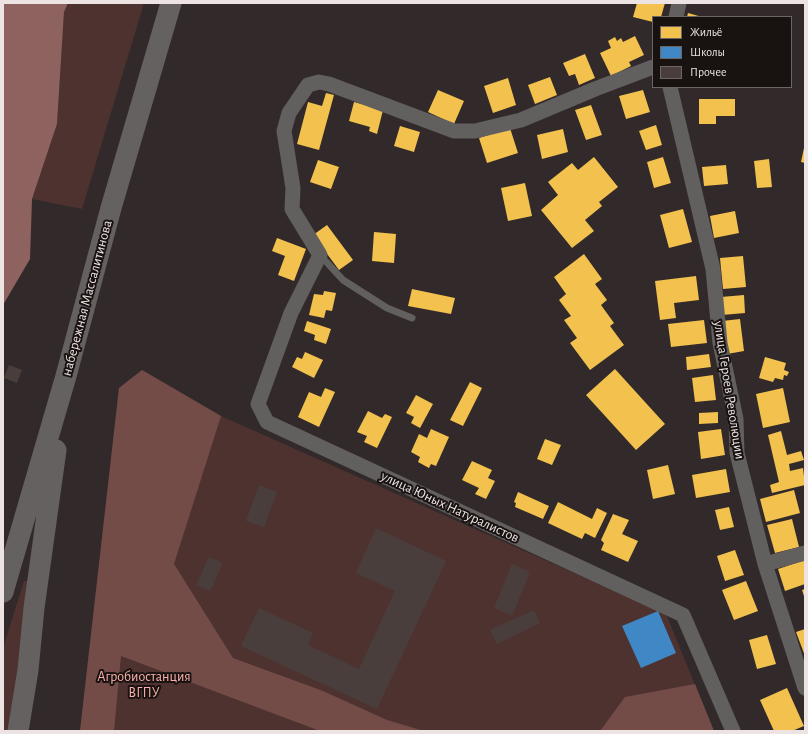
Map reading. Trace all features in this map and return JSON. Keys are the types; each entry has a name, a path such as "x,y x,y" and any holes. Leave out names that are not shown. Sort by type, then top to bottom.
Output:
{"main road":[{"name":"набережная Массалитинова","path":"3,592 66,376 111,208 171,3"},
{"path":"18,731 28,670 34,608 66,376"}],"street":[{"path":"676,16 679,3"},
{"path":"320,255 292,209 293,188 284,131 289,113 308,85 319,82 330,84 454,131 476,131 521,120 595,88 652,67"},
{"name":"улица Героев Революции","path":"670,88 713,269 720,343 736,419 737,453 765,564 795,662 805,688"},
{"name":"улица Юных Натуралистов","path":"320,255 291,313 258,404 267,422 683,615 733,731"},
{"path":"765,564 805,552"}],"lane":[{"path":"320,255 343,280 387,308 412,318"}],"green space":[{"path":"68,3 144,3 82,209 32,199 57,124 64,12"},
{"name":"Агробиостанция ВГПУ","path":"142,370 221,416 666,614 714,731 80,731 119,388"},
{"path":"24,581 29,581 21,652 8,731 3,731 3,648"}],"shaded area":[{"path":"3,3 68,3 64,12 57,124 32,199 30,259 3,305"},
{"path":"142,370 221,416 174,564 233,658 323,691 387,720 424,731 320,731 121,656 114,731 80,731 119,388"},
{"path":"695,684 714,731 600,731 625,697"}],"building: Жильё":[{"path":"637,3 665,3 661,16 652,16 652,22 633,17"},
{"path":"688,13 698,16 687,16"},
{"path":"635,36 644,55 629,62 631,66 611,76 600,53 611,48 608,41 615,37 617,41 621,38 623,42"},
{"path":"585,54 595,78 579,85 575,74 569,76 563,63"},
{"path":"550,77 557,95 535,104 528,85"},
{"path":"508,78 516,105 493,113 484,86"},
{"path":"438,90 464,101 454,124 428,112"},
{"path":"643,90 650,112 626,119 619,96"},
{"path":"326,93 334,95 319,150 297,144 308,102 322,106"},
{"path":"699,99 735,99 735,116 716,116 716,124 699,124"},
{"path":"354,102 383,110 377,134 369,131 370,127 349,121"},
{"path":"591,105 602,135 586,140 575,110"},
{"path":"656,125 662,145 646,150 639,131"},
{"path":"400,126 420,132 414,152 394,146"},
{"path":"510,128 518,153 487,163 479,138"},
{"path":"563,129 568,152 542,159 537,135"},
{"path":"804,148 805,149 805,163 801,162"},
{"path":"594,157 618,187 599,202 602,206 585,220 594,231 572,248 541,210 558,195 548,182 572,163 578,170"},
{"path":"663,157 671,183 654,188 647,162"},
{"path":"769,159 772,187 757,188 754,161"},
{"path":"318,160 339,167 331,189 310,182"},
{"path":"726,165 728,184 704,186 702,167"},
{"path":"525,183 532,216 508,221 501,188"},
{"path":"683,209 692,242 669,248 660,215"},
{"path":"735,211 739,233 714,238 710,216"},
{"path":"327,225 353,260 339,270 313,235"},
{"path":"374,232 396,234 394,263 372,261"},
{"path":"277,238 306,249 294,281 278,275 285,256 272,251"},
{"path":"584,254 602,279 595,284 607,300 601,305 614,323 610,326 624,345 590,370 570,343 577,338 564,320 571,316 559,300 566,294 554,277"},
{"path":"743,256 746,287 723,289 720,258"},
{"path":"696,276 699,300 674,303 676,318 660,320 655,281"},
{"path":"412,289 455,298 451,314 408,306"},
{"path":"324,291 336,293 332,311 326,310 324,318 309,315 314,294 323,295"},
{"path":"744,295 745,313 722,315 721,297"},
{"path":"740,319 744,351 727,354 722,321"},
{"path":"704,320 707,343 671,347 668,324"},
{"path":"307,321 331,329 326,344 314,340 315,335 304,331"},
{"path":"305,352 323,360 314,378 292,367 297,357 302,359"},
{"path":"709,354 711,367 687,370 686,357"},
{"path":"765,357 786,363 784,370 789,372 787,376 784,375 783,380 775,378 773,382 759,378"},
{"path":"615,369 665,424 636,450 586,395"},
{"path":"713,375 716,400 695,402 692,378"},
{"path":"470,382 482,388 463,426 450,420"},
{"path":"325,388 335,392 319,427 298,417 309,392 321,397"},
{"path":"783,388 790,422 763,428 756,394"},
{"path":"416,395 433,404 420,428 411,423 414,417 406,413"},
{"path":"368,411 382,418 385,414 392,417 377,448 364,442 367,436 357,432"},
{"path":"718,412 718,423 699,424 699,413"},
{"path":"431,429 449,437 436,466 431,464 429,468 418,462 420,457 411,452 419,434 427,438"},
{"path":"721,429 725,455 701,459 698,432"},
{"path":"781,431 787,455 801,451 804,460 789,464 790,471 803,468 805,485 772,493 770,485 779,482 768,435"},
{"path":"545,439 561,445 552,465 537,459"},
{"path":"472,461 492,470 488,478 495,481 486,499 475,494 479,488 462,480"},
{"path":"668,465 675,494 653,499 647,470"},
{"path":"726,469 730,492 696,498 692,475"},
{"path":"794,490 800,513 766,522 760,499"},
{"path":"518,492 549,506 543,519 515,507 516,503 514,502"},
{"path":"558,502 592,519 597,508 607,513 595,538 585,533 582,539 548,523"},
{"path":"729,507 734,527 720,530 715,510"},
{"path":"613,514 629,520 622,534 638,541 628,562 601,550 604,543 601,540"},
{"path":"792,519 799,547 775,553 767,525"},
{"path":"735,550 744,575 725,581 717,556"},
{"path":"805,560 805,584 785,591 778,569"},
{"path":"746,581 758,611 734,620 722,590"},
{"path":"805,589 805,599 802,590"},
{"path":"805,629 805,656 796,632"},
{"path":"767,635 776,664 757,669 749,640"},
{"path":"787,688 804,726 792,731 774,731 760,700"}],"building: Школы":[{"path":"658,611 676,653 641,668 622,626"}],"building: Прочее":[{"path":"9,365 22,370 17,383 4,378"},
{"path":"259,485 277,492 264,527 246,521"},
{"path":"376,528 446,561 377,709 241,646 259,608 313,633 308,645 359,669 395,591 356,573"},
{"path":"209,557 223,563 210,591 196,585"},
{"path":"512,564 530,572 512,616 494,608"},
{"path":"534,610 540,623 497,644 490,630"}]}
